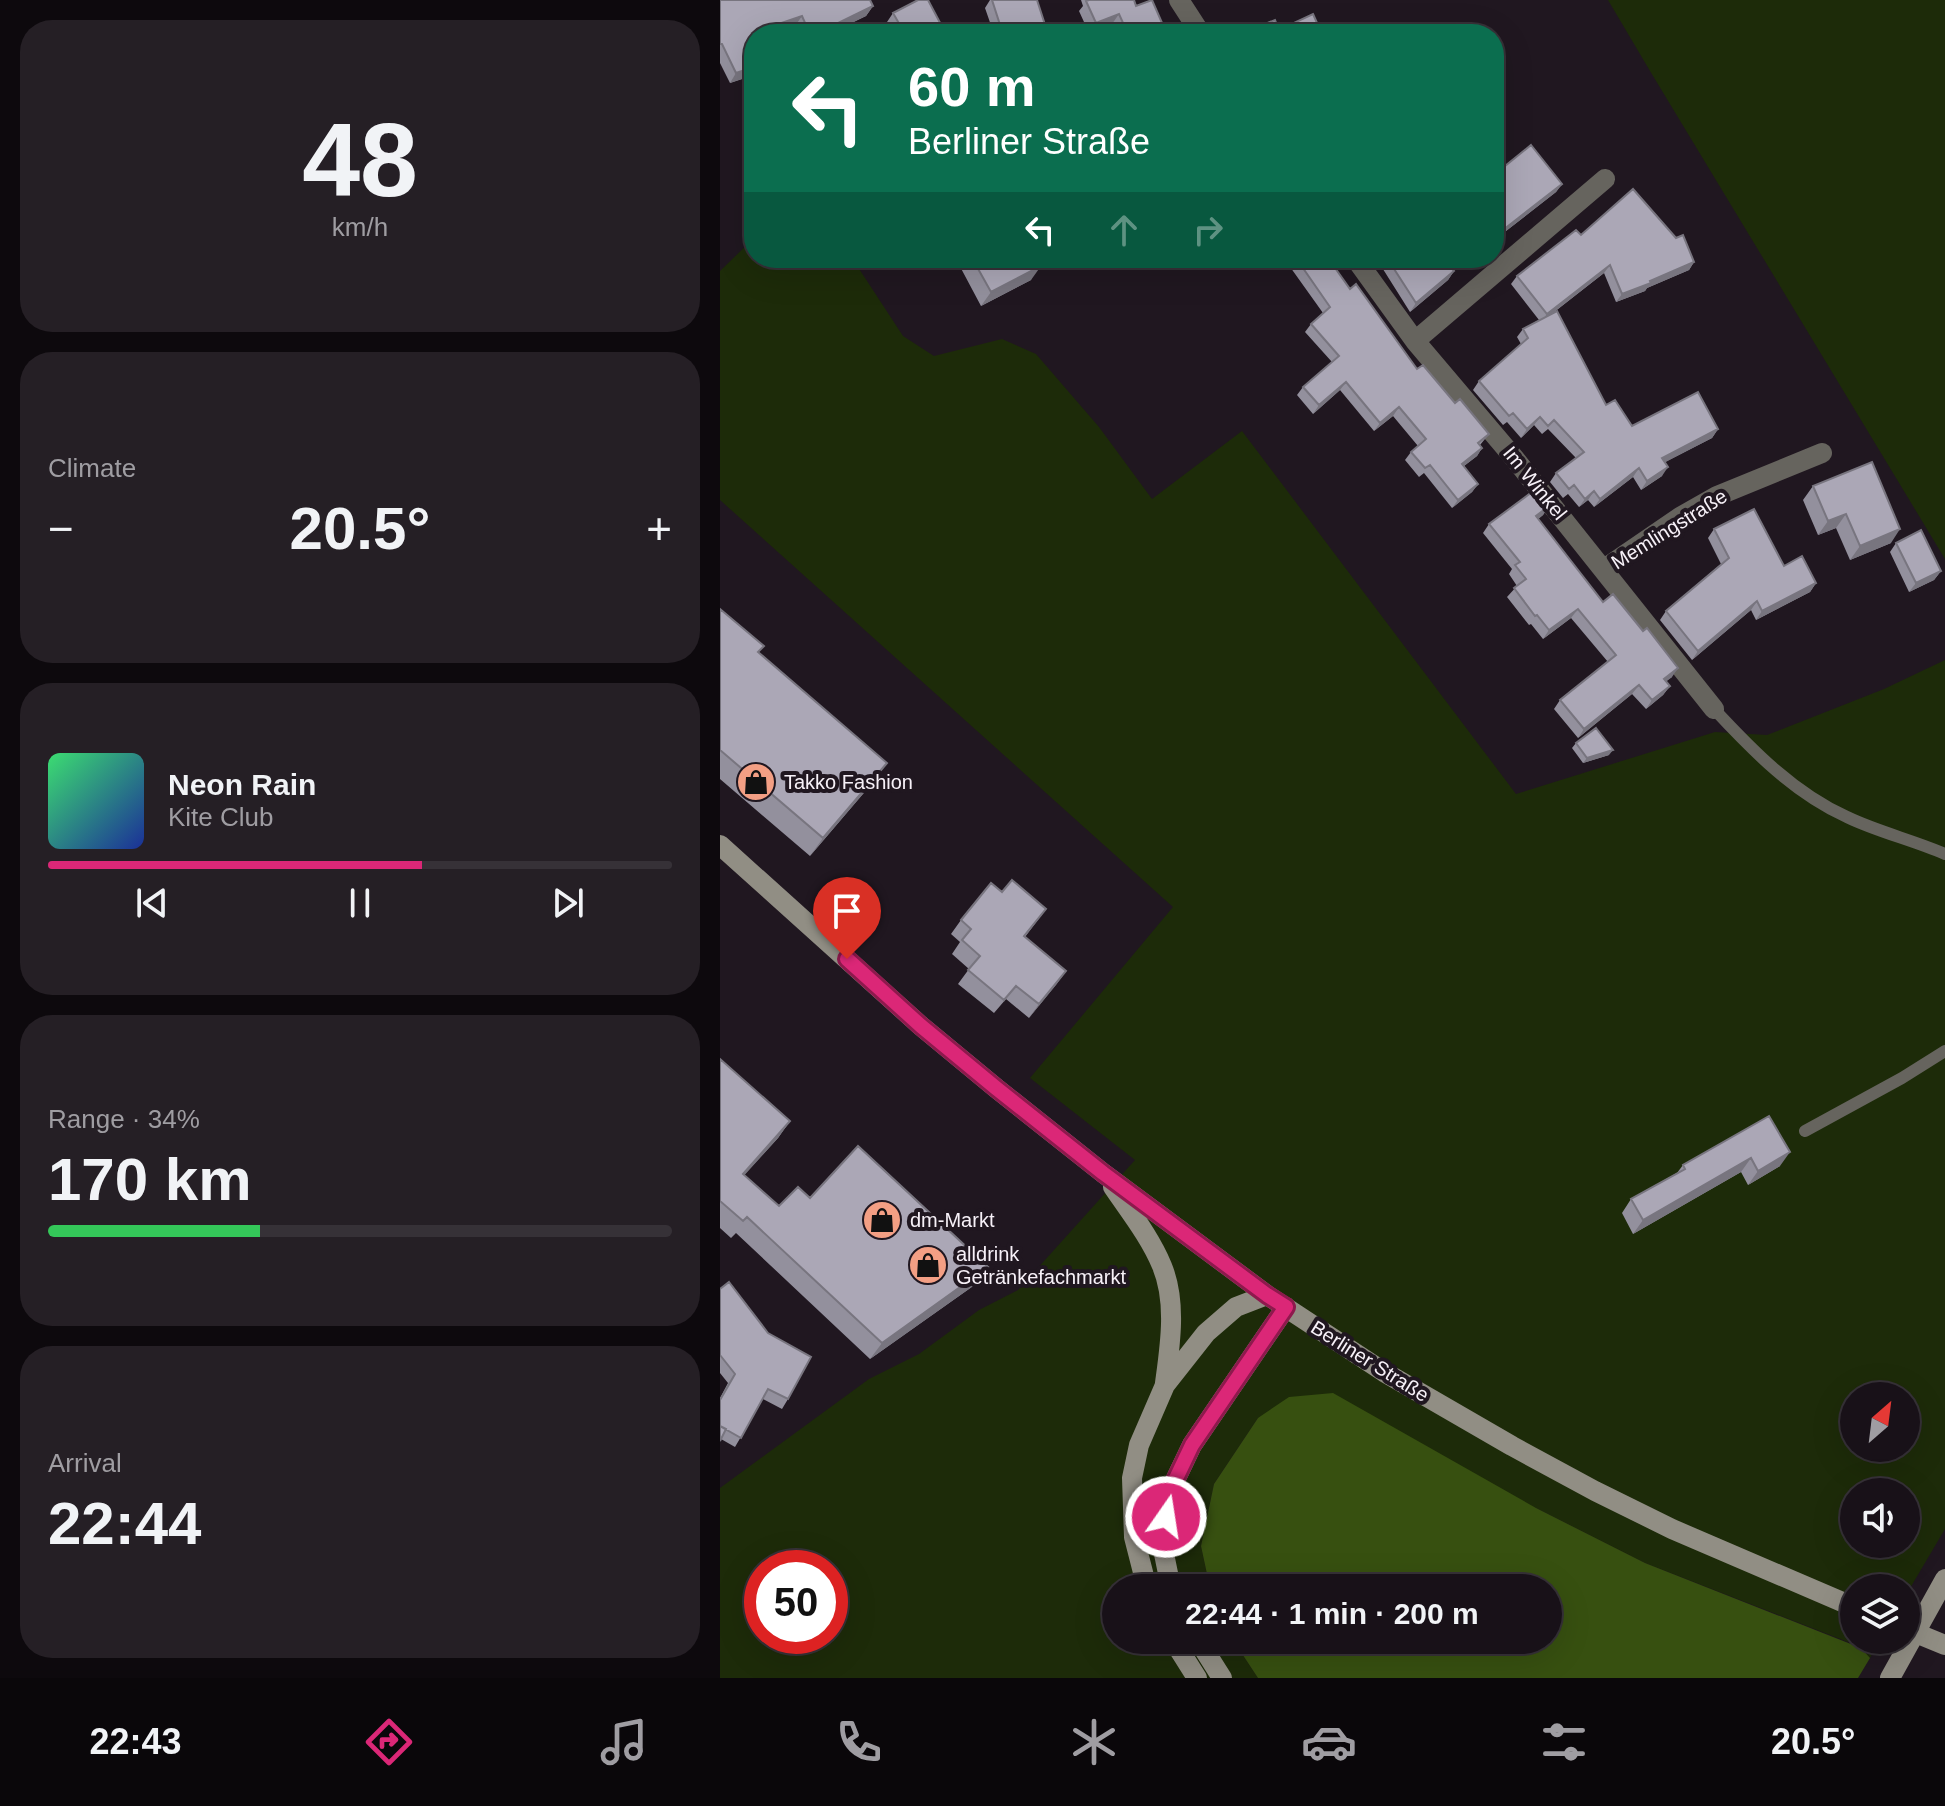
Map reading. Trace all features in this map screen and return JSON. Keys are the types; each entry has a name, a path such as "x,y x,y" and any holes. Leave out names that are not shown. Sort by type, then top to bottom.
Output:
{"street":[{"path":"1179,0 1195,24"},
{"path":"1504,265 1605,179"},
{"name":"Im Winkel","path":"1362,268 1415,341 1515,459 1714,709"},
{"path":"1415,341 1501,268"},
{"name":"Memlingstraße","path":"1604,569 1680,517 1717,496 1822,453"},
{"name":"Berliner Straße","path":"720,845 921,1026 996,1088 1103,1173 1267,1295 1384,1372 1595,1491 1672,1529 1840,1601"},
{"path":"1103,1173 1139,1224 1163,1267 1170,1301 1165,1385"},
{"path":"1143,1574 1134,1537 1132,1478 1139,1445 1165,1385 1206,1333 1226,1315 1236,1307 1267,1295"},
{"path":"1168,1574 1162,1544 1170,1491 1192,1445 1286,1307"},
{"path":"1890,1678 1945,1579"},
{"path":"1920,1635 1944,1645"},
{"path":"1182,1654 1197,1678"},
{"path":"1207,1654 1222,1678"}],"lane":[{"path":"1714,709 1752,750 1799,789 1846,817 1945,854"},
{"path":"1805,1131 1945,1051"}],"green space":[{"path":"1608,0 1945,0 1945,559 1650,71"},
{"path":"744,248 744,268 859,268 903,336 934,356 1002,339 1036,354 1099,427 1152,499 1242,431 1516,794 1715,732 1767,735 1884,689 1945,660 1945,1529 1918,1574 1840,1574 1840,1639 1645,1563 1536,1508 1258,1418 1214,1484 1201,1546 1207,1574 1102,1574 1102,1654 1242,1654 1258,1678 720,1678 720,1488 869,1379 919,1354 979,1310 1018,1290 1135,1160 1030,1078 1173,907 720,500 720,271"},
{"path":"1333,1393 1536,1508 1645,1563 1840,1640 1840,1654 1866,1654 1870,1658 1858,1678 1258,1678 1242,1654 1562,1654 1562,1574 1207,1574 1201,1546 1214,1484 1258,1418 1289,1397"}],"building":[{"path":"720,0 870,0 873,6 836,24 806,24 802,16 778,24 744,24 744,70 736,73 720,44"},
{"path":"918,0 928,0 941,24 899,24 893,13"},
{"path":"992,0 1037,0 1045,24 1000,24"},
{"path":"1134,0 1136,6 1152,0 1162,24 1124,24 1119,14 1096,23 1086,1"},
{"path":"1313,14 1318,24 1292,24"},
{"path":"1531,145 1562,184 1504,229 1504,167"},
{"path":"1633,189 1676,238 1683,235 1694,262 1622,294 1610,265 1547,314 1517,276 1576,230 1581,235"},
{"path":"978,268 1037,268 991,292"},
{"path":"1303,268 1335,268 1350,289 1356,284 1417,369 1423,365 1455,403 1460,399 1489,434 1478,443 1482,448 1462,464 1478,484 1458,500 1430,465 1425,468 1411,452 1426,439 1399,407 1380,423 1346,382 1319,405 1303,387 1339,356 1311,324 1330,307"},
{"path":"1393,268 1451,268 1454,271 1416,303"},
{"path":"1557,311 1606,405 1615,400 1632,426 1698,392 1718,429 1662,458 1668,467 1647,481 1639,468 1600,499 1594,491 1585,499 1574,485 1569,489 1556,473 1584,452 1554,420 1548,426 1540,417 1527,429 1513,413 1509,416 1479,381 1528,338 1523,329"},
{"path":"1872,462 1900,529 1860,546 1846,514 1828,521 1813,486"},
{"path":"1536,489 1549,506 1536,516 1603,602 1613,594 1643,631 1647,628 1678,668 1664,679 1670,686 1652,700 1639,685 1584,729 1560,700 1616,655 1578,609 1549,630 1535,616 1514,588 1526,579 1515,565 1520,562 1489,524"},
{"path":"1754,509 1784,566 1802,556 1816,583 1762,611 1757,601 1698,651 1666,611 1729,558 1714,529"},
{"path":"1921,530 1941,571 1916,583 1896,543"},
{"path":"720,609 764,646 758,652 887,763 823,838 720,750"},
{"path":"1596,728 1613,750 1587,758 1576,743"},
{"path":"1012,880 1046,909 1024,936 1066,971 1039,1004 1016,986 1004,1000 968,970 980,956 962,940 971,929 961,920 991,883 1002,892"},
{"path":"720,1059 790,1121 743,1174 779,1206 798,1187 810,1198 858,1146 988,1267 882,1343 747,1217 743,1221 720,1201"},
{"path":"1769,1116 1790,1152 1758,1171 1751,1158 1643,1220 1631,1199"},
{"path":"729,1282 768,1333 811,1357 788,1399 768,1389 741,1438 720,1426 720,1400 735,1374 720,1355 720,1289"},
{"path":"720,1426 726,1429 720,1441"}],"place":[{"name":"Takko Fashion","path":"756,782"},
{"name":"dm-Markt","path":"882,1220"},
{"name":"alldrink Getränkefachmarkt","path":"928,1265"}],"route":[{"path":"847,959 921,1026 1103,1173 1286,1307 1192,1445 1170,1491 1166,1517"}]}
